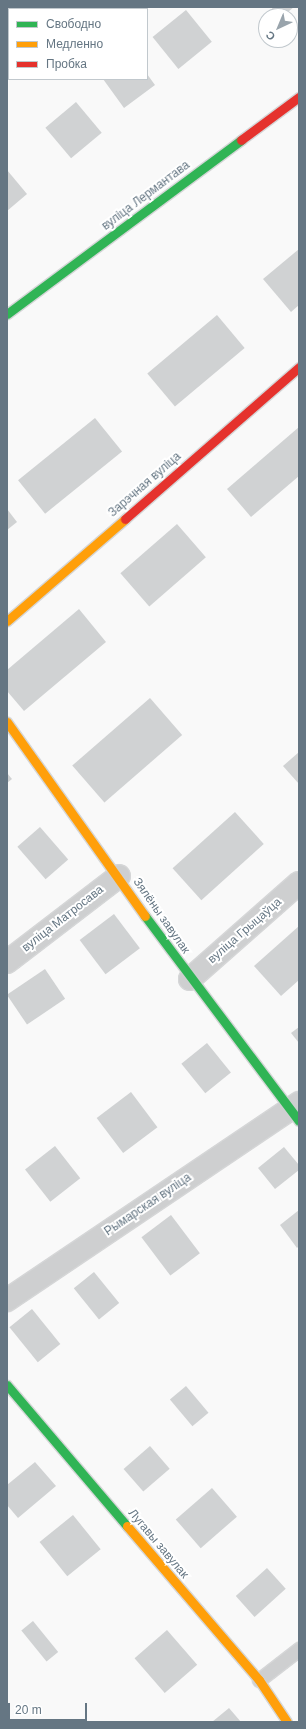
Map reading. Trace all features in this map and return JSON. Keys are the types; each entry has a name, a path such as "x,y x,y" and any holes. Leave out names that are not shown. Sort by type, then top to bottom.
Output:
{"street":[{"name":"вуліца Лермантава","path":"7,314 299,97"},
{"name":"Зарэчная вуліца","path":"7,621 299,367"},
{"name":"Зялёны завулак","path":"7,722 119,876 190,979 296,1111"},
{"name":"вуліца Матросава","path":"7,962 119,876"},
{"name":"вуліца Грыцаўца","path":"190,979 299,883"},
{"name":"Рымарская вуліца","path":"7,1300 296,1111"},
{"name":"Лугавы завулак","path":"7,1385 258,1680 287,1722"}],"lane":[{"path":"258,1680 299,1649"}],"building":[{"path":"7,7 23,8 8,8 8,23"},
{"path":"271,7 294,7 293,8"},
{"path":"186,10 212,42 178,69 153,37"},
{"path":"148,75 155,85 124,108 104,80 148,80"},
{"path":"76,102 102,133 71,158 45,128"},
{"path":"7,170 27,194 7,211"},
{"path":"299,249 299,305 291,312 263,279"},
{"path":"217,315 245,348 175,406 147,373"},
{"path":"95,418 122,451 45,514 18,480"},
{"path":"299,427 299,476 251,517 227,489"},
{"path":"7,509 17,522 7,530"},
{"path":"177,524 206,557 149,606 120,573"},
{"path":"79,609 106,642 24,711 7,691 7,670"},
{"path":"150,698 182,735 104,803 72,766"},
{"path":"299,752 299,784 283,766"},
{"path":"7,773 12,779 7,783"},
{"path":"235,812 264,844 201,900 173,868"},
{"path":"40,827 68,859 46,879 17,847"},
{"path":"114,914 140,948 106,974 80,940"},
{"path":"299,926 299,980 281,996 254,966"},
{"path":"45,969 65,999 27,1025 7,995"},
{"path":"299,1027 299,1043 291,1033"},
{"path":"207,1043 231,1073 205,1093 181,1064"},
{"path":"131,1092 157,1127 123,1153 97,1118"},
{"path":"55,1146 80,1178 50,1202 25,1169"},
{"path":"284,1147 299,1165 299,1170 275,1189 258,1168"},
{"path":"299,1210 299,1246 297,1248 280,1225"},
{"path":"171,1215 200,1253 170,1276 141,1237"},
{"path":"94,1272 119,1303 99,1319 74,1288"},
{"path":"32,1309 60,1344 38,1362 9,1327"},
{"path":"186,1386 208,1413 192,1426 170,1399"},
{"path":"150,1446 170,1469 143,1492 124,1469"},
{"path":"35,1462 56,1486 18,1518 7,1505 7,1485"},
{"path":"212,1488 237,1517 201,1548 176,1519"},
{"path":"73,1515 101,1549 67,1576 40,1542"},
{"path":"267,1568 286,1589 255,1617 236,1596"},
{"path":"33,1621 58,1652 47,1662 21,1630"},
{"path":"167,1630 197,1665 165,1693 135,1658"},
{"path":"229,1708 241,1722 212,1722"}],"traffic: fast":[{"path":"7,314 241,140"},
{"path":"145,916 299,1121"},
{"path":"7,1385 127,1526"}],"traffic: slow":[{"path":"7,621 125,519"},
{"path":"7,722 145,916"},
{"path":"127,1526 259,1680 287,1722"}],"traffic: jam":[{"path":"241,140 299,97"},
{"path":"125,519 299,367"}]}
